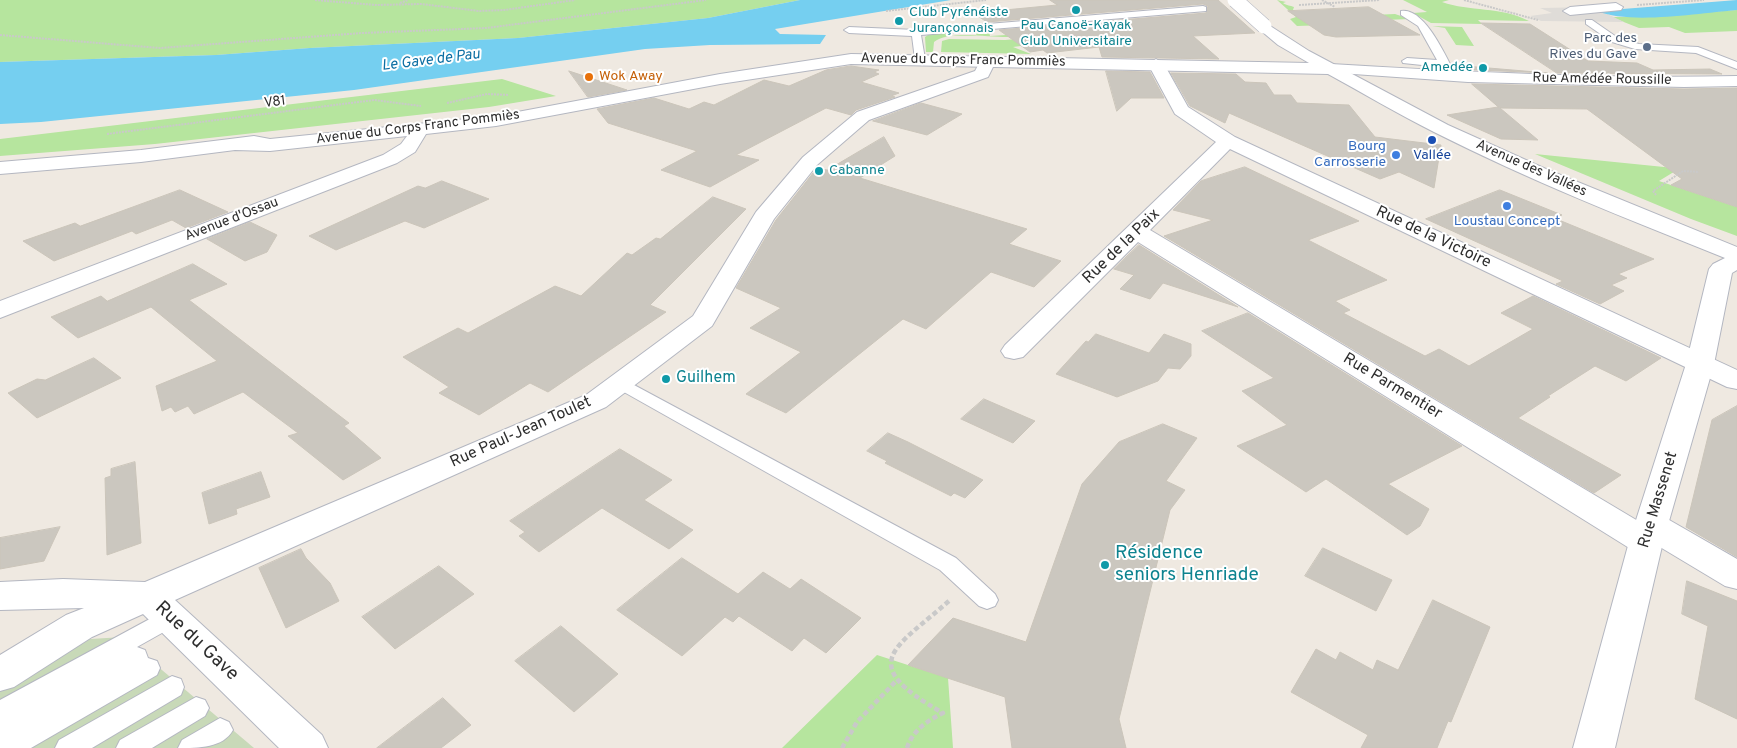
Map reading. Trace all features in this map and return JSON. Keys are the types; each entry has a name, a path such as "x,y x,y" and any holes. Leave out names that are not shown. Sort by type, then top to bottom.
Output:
{"street":[{"path":"1235,0 1274,31"},
{"path":"1251,0 1274,31 1272,53 1255,66"},
{"path":"1589,22 1570,10 1616,7"},
{"name":"Avenue des Vallées","path":"1274,31 1331,69 1393,105 1587,195 1737,256"},
{"name":"Avenue du Corps Franc Pommiès","path":"236,145 270,145 496,121 820,63 879,58 1331,69"},
{"name":"Rue Paul-Jean Toulet","path":"0,675 79,626 158,607 596,401 703,322 764,217 810,161 863,116 982,74 988,61"},
{"name":"Rue de la Victoire","path":"1156,64 1182,110 1228,141 1737,381"},
{"name":"Rue Amédée Roussille","path":"1331,69 1380,78 1415,80 1454,72"},
{"name":"Rue Amédée Roussille","path":"1331,69 1454,72 1684,82 1737,81"},
{"path":"1393,105 1397,90 1415,80"},
{"name":"Avenue du Corps Franc Pommiès","path":"0,168 236,145 447,111 598,102"},
{"path":"417,130 447,111"},
{"name":"Avenue d'Ossau","path":"0,310 402,153 412,145 417,130"},
{"name":"Rue de la Paix","path":"1014,351 1138,232 1228,141"},
{"name":"Rue Parmentier","path":"1138,232 1649,534 1737,576"},
{"name":"Rue Massenet","path":"1594,748 1649,534 1700,364 1721,269 1737,261"},
{"name":"Rue du Gave","path":"0,596 64,593 158,607 307,748"}],"lane":[{"path":"849,30 916,33 1203,9"},
{"path":"1404,13 1422,24 1454,72"},
{"path":"1589,22 1614,40 1638,47 1698,50 1737,66"},
{"path":"916,33 920,59"},
{"path":"1407,61 1454,72"},
{"path":"621,383 948,564 987,600"},
{"path":"0,712 158,607"},
{"path":"0,731 142,663 7,748"},
{"path":"68,748 172,687"},
{"path":"129,748 196,708"},
{"path":"191,748 220,730"}],"path":[{"path":"315,0 392,5 427,5 491,11 576,0"},
{"path":"392,5 408,0"},
{"path":"0,36 168,48 362,33 486,28 706,0"},
{"path":"885,11 986,0"},
{"path":"1322,0 1335,7"},
{"path":"1299,5 1380,0"},
{"path":"1464,0 1538,20"},
{"path":"1616,7 1704,0"},
{"path":"447,111 487,94 513,96"},
{"name":"V81","path":"107,134 374,100 427,106"},
{"path":"1660,199 1653,192 1683,172 1699,172"},
{"path":"906,748 918,729 930,719 943,713 896,681 890,667 895,648 931,618 968,582"},
{"path":"842,748 844,741 896,681"}],"green space":[{"path":"0,0 800,0 708,18 518,38 310,48 216,55 0,62"},
{"path":"1277,0 1286,2 1283,3 1294,7 1293,10 1307,18 1395,14 1410,19 1383,20 1384,23 1297,26 1290,19 1296,17"},
{"path":"1403,0 1449,0 1442,2 1507,13 1529,21 1478,20 1482,24 1431,23 1413,13 1427,12"},
{"path":"1737,10 1737,31 1685,33 1669,27 1639,28 1611,17 1641,17"},
{"path":"1432,26 1462,27 1474,46 1456,45 1445,28"},
{"path":"977,31 989,32 990,36 1069,31 1011,37 976,36"},
{"path":"950,32 951,36 953,36 941,38 934,42 933,52 926,52 925,37 928,35"},
{"path":"1059,35 1089,37 1013,47 1031,54 941,52 942,41 949,39 1005,40"},
{"path":"502,79 556,96 489,107 155,144 0,156 0,139"},
{"path":"1535,154 1684,169 1677,170 1659,181 1737,207 1737,236 1691,219"},
{"path":"123,637 254,748 0,748 0,685 74,640"},
{"path":"877,655 948,678 953,748 782,748"}],"shaded area":[{"path":"1593,7 1624,22 1541,21 1530,16 1552,13 1540,8"}],"water":[{"name":"Le Gave de Pau","path":"800,0 951,0 775,29 780,34 826,35 820,44 710,45 645,49 354,90 41,122 0,124 0,62 216,55 310,48 518,38 708,18"},
{"path":"1737,0 1737,10 1665,17 1627,17 1597,11"}],"building":[{"path":"1050,0 1218,0 1255,33 1193,36 1219,59 1102,57 1099,47 1047,53 1043,50 1030,52 999,30 1206,13 1208,6 1203,4 987,22 973,13 1057,5"},
{"path":"1369,7 1420,35 1336,37 1324,35 1288,11"},
{"path":"1481,23 1530,24 1588,61 1637,63 1653,70 1710,69 1722,74 1557,73"},
{"path":"1453,65 1548,73 1455,69"},
{"path":"851,66 879,70 874,72 879,74 861,82 899,93 891,96 895,97 856,110 851,115 826,108 736,155 759,160 710,187 661,170 697,151 608,123 597,109 654,98 689,109 704,102 714,105 764,80 789,86 826,70"},
{"path":"569,71 627,90 588,97"},
{"path":"1106,71 1150,72 1164,98 1131,98 1117,111"},
{"path":"1171,73 1236,74 1245,82 1266,83 1274,95 1291,95 1297,103 1349,105 1375,137 1441,145 1434,188 1399,172 1380,179 1229,113 1225,123 1190,106"},
{"path":"1472,84 1684,89 1737,88 1737,207 1671,185 1682,179 1587,109 1500,108 1538,140 1501,139 1447,115 1498,107"},
{"path":"921,103 962,114 927,135 873,121"},
{"path":"884,137 895,156 860,178 1027,229 1009,244 1061,261 1034,287 991,272 926,329 903,319 786,413 746,394 801,352 750,328 781,308 736,288 776,220 817,168 827,170"},
{"path":"1245,167 1359,221 1308,240 1387,280 1335,301 1350,310 1343,313 1425,356 1439,349 1469,366 1533,329 1501,313 1533,296 1661,358 1626,381 1595,366 1518,418 1621,475 1594,493 1164,236 1213,220 1173,210 1201,181"},
{"path":"442,181 489,199 424,228 405,221 336,250 309,236 418,186 425,188"},
{"path":"180,190 228,212 186,228 172,220 136,234 132,231 54,261 23,241 75,223 80,226"},
{"path":"1500,190 1562,215 1554,218 1654,259 1618,274 1627,278 1611,285 1624,291 1600,304 1556,284 1563,281 1426,219"},
{"path":"713,197 746,209 650,305 666,312 548,392 530,383 479,415 439,393 449,387 403,357 458,328 468,333 555,286 581,296 627,253 632,255 656,238 660,239"},
{"path":"250,222 277,235 267,252 245,261 207,239"},
{"path":"1139,245 1238,307 1163,283 1150,299 1120,289 1134,275 1114,269"},
{"path":"193,264 227,284 189,300 349,423 344,426 381,458 343,480 288,436 298,433 243,392 194,414 188,406 175,412 171,407 162,411 156,386 217,361 151,307 78,338 51,317 101,296 107,301"},
{"path":"1248,313 1462,446 1388,484 1429,509 1420,526 1407,535 1326,479 1306,492 1237,446 1287,425 1242,391 1274,378 1202,331"},
{"path":"1096,334 1149,353 1164,334 1191,344 1191,356 1180,369 1168,368 1158,381 1117,397 1056,374 1086,341 1088,342"},
{"path":"94,358 121,378 37,418 8,393 37,379 45,380"},
{"path":"984,399 1035,421 1013,443 961,419"},
{"path":"1737,406 1737,557 1686,527 1712,420"},
{"name":"Résidence seniors Henriade","path":"1163,424 1197,438 1166,481 1185,490 1170,510 1119,719 1126,748 1012,748 1005,697 908,665 953,618 1026,642 1082,484 1119,442"},
{"path":"888,433 983,480 965,498 954,493 951,496 885,463 887,461 867,451"},
{"path":"620,449 672,480 644,500 693,530 669,549 602,508 539,552 519,536 525,532 510,521"},
{"path":"135,462 141,543 107,555 105,478 111,476 111,469"},
{"path":"261,472 270,497 236,509 237,514 209,524 202,493"},
{"path":"60,527 44,561 0,569 0,538"},
{"path":"1323,548 1392,580 1376,611 1305,576"},
{"path":"301,549 306,558 330,583 339,601 286,628 259,568"},
{"path":"682,558 738,594 763,572 790,589 801,579 861,618 826,653 804,638 792,651 739,616 733,622 725,617 682,656 617,610"},
{"path":"439,566 474,594 395,649 362,617"},
{"path":"1687,581 1737,601 1737,719 1695,699 1708,626 1682,614"},
{"path":"1433,600 1490,627 1451,722 1448,721 1437,748 1361,748 1368,735 1291,692 1316,649 1336,660 1340,652 1373,670 1377,660 1398,670"},
{"path":"561,626 618,674 574,712 515,661"},
{"path":"443,698 471,725 441,748 377,748"}],"place":[{"name":"Pau Canoë-Kayak Club Universitaire","path":"1076,10"},
{"name":"Club Pyrénéiste Jurançonnais","path":"899,21"},
{"name":"Parc des Rives du Gave","path":"1647,47"},
{"name":"Amedée","path":"1483,68"},
{"name":"Wok Away","path":"589,77"},
{"name":"Vallée","path":"1432,140"},
{"name":"Bourg Carrosserie","path":"1396,155"},
{"name":"Cabanne","path":"819,171"},
{"name":"Loustau Concept","path":"1507,206"},
{"name":"Guilhem","path":"666,379"},
{"name":"Résidence seniors Henriade","path":"1105,565"}]}
